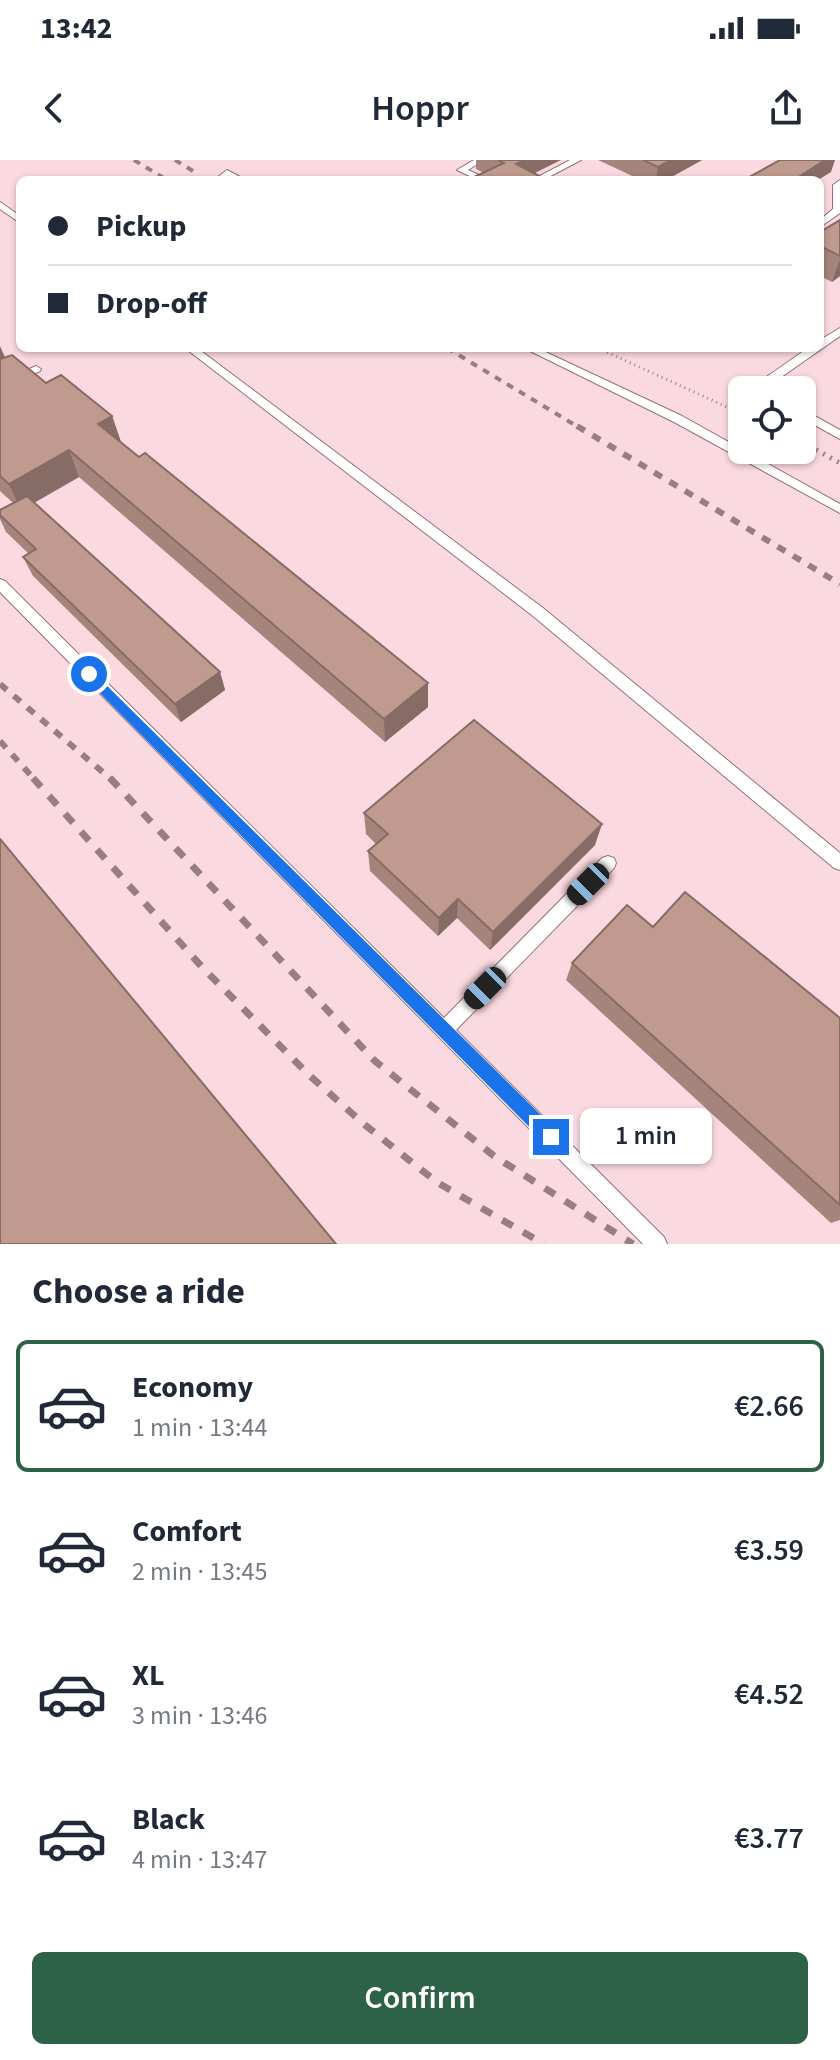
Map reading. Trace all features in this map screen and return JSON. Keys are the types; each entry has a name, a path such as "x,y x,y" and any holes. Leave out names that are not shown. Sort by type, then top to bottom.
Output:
{"lane":[{"path":"476,176 461,170 480,160"},
{"path":"544,176 577,160"},
{"path":"824,221 838,210 837,185 840,183"},
{"path":"195,352 538,612 840,863"},
{"path":"537,352 678,419 840,509"},
{"path":"775,376 809,352"},
{"path":"0,386 36,369"},
{"path":"816,421 840,435"},
{"path":"0,584 657,1244"},
{"path":"444,1030 608,863"}],"path":[{"path":"607,352 728,408"},
{"path":"816,450 840,463"}],"building":[{"path":"498,160 524,160 516,164 539,176 476,176 504,163"},
{"path":"643,160 671,160 658,167"},
{"path":"780,160 825,160 800,176 751,176"},
{"path":"840,220 840,256 824,248 824,230"},
{"path":"12,355 46,383 61,375 112,416 98,424 139,457 145,453 428,683 384,719 69,450 9,484 0,476 0,359"},
{"path":"27,496 220,672 175,704 23,557 36,549 0,515 0,510"},
{"path":"474,720 602,824 493,932 458,899 439,918 368,851 388,834 364,813"},
{"path":"0,839 336,1244 0,1244"},
{"path":"685,892 840,1018 840,1205 572,963 627,905 653,927"}],"railway":[{"path":"134,160 160,176"},
{"path":"175,160 198,174"},
{"path":"454,352 580,428"},
{"path":"577,426 840,584"},
{"path":"0,684 111,779"},
{"path":"0,741 35,780"},
{"path":"33,778 202,967 309,1075 438,1183 544,1244"},
{"path":"111,779 375,1061 494,1156 633,1244"}],"route":[{"path":"89,674 551,1137"}]}
